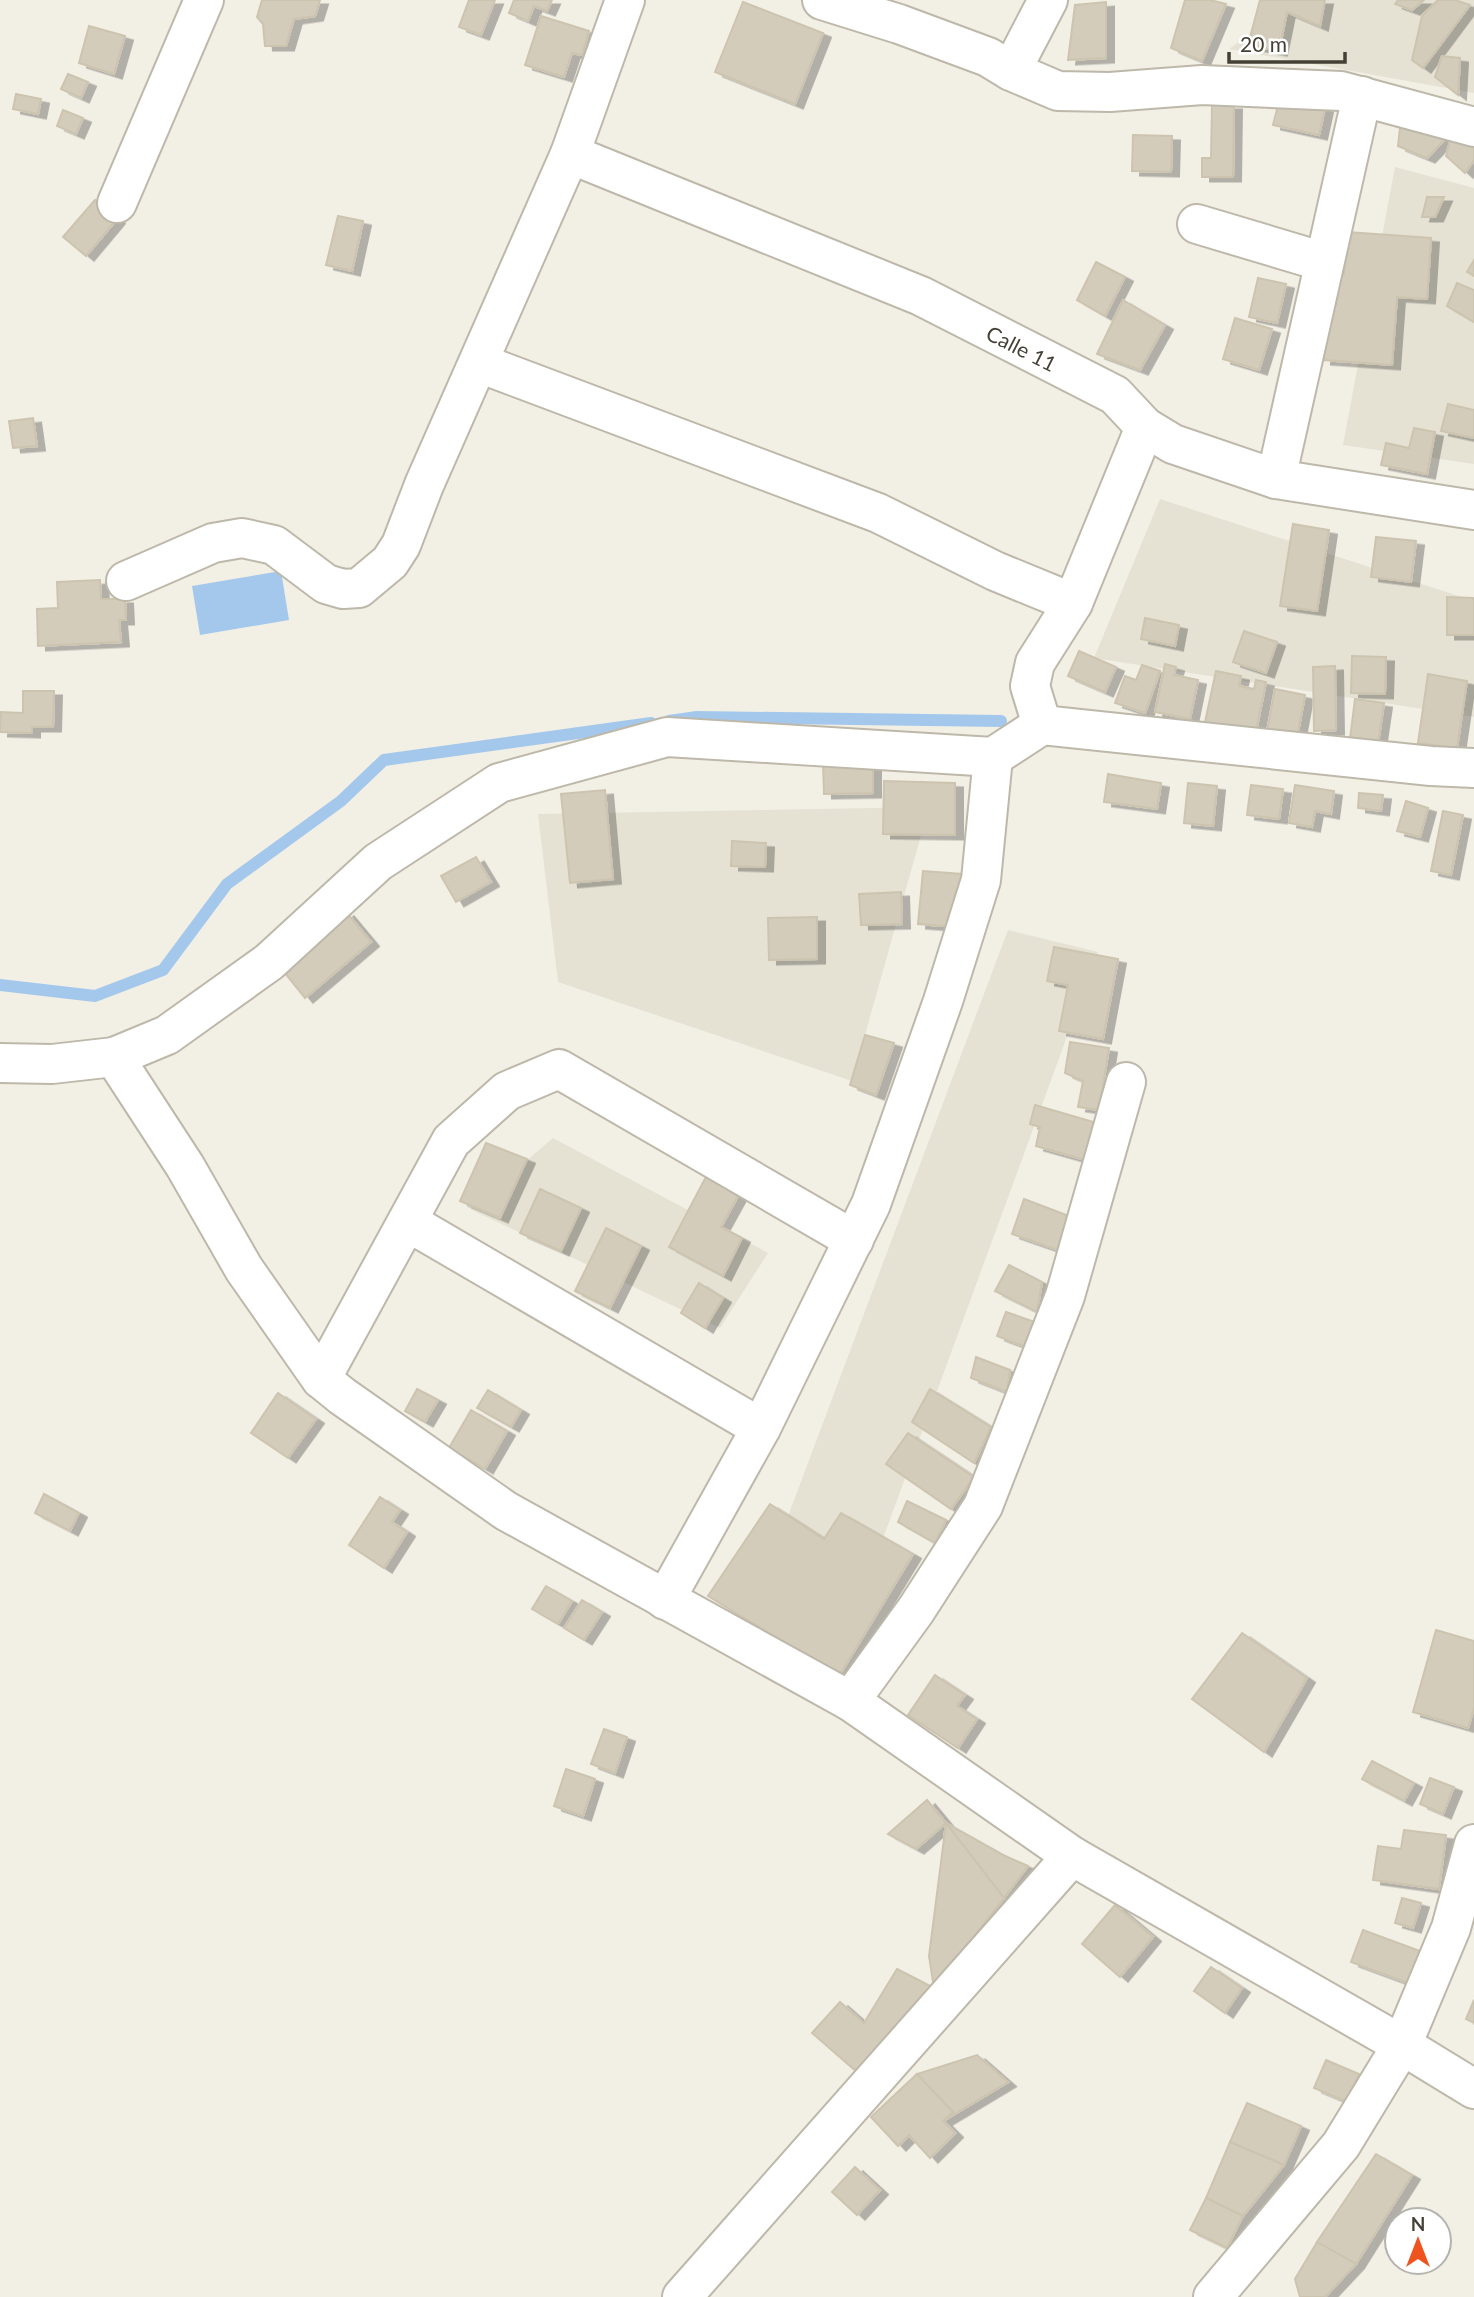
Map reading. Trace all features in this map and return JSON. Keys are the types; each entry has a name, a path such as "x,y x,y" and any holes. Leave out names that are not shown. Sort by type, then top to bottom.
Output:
{"street":[{"path":"117,203 204,0"},
{"path":"126,581 213,543 242,538 274,545 326,584 343,589 359,588 390,562 401,545 424,485 570,155 625,0"},
{"path":"822,0 899,24 988,57 1011,71 1058,91 1110,92 1202,85 1341,91 1474,127"},
{"path":"1011,71 1048,0"},
{"path":"1276,479 1362,96"},
{"name":"Calle 11","path":"570,155 921,296 1115,395 1144,427 1173,444 1276,479 1474,510"},
{"path":"1197,224 1324,262"},
{"path":"479,363 878,513 995,570 1073,603"},
{"path":"1042,725 1030,687 1035,663 1073,603 1144,427"},
{"path":"0,1063 52,1064 114,1057 167,1035 269,962 379,862 499,783 667,737 993,757 1042,725 1431,766 1474,768"},
{"path":"665,1600 761,1428 876,1191 943,1001 981,880 993,757"},
{"path":"114,1057 185,1166 244,1269 321,1379 506,1511 850,1702 1072,1856 1474,2089"},
{"path":"321,1379 451,1141 507,1091 559,1069 854,1240"},
{"path":"850,1702 916,1610 983,1506 1065,1296 1126,1082"},
{"path":"408,1222 761,1428"},
{"path":"1213,2297 1341,2145 1402,2045 1451,1928 1474,1844"},
{"path":"682,2297 1072,1856"}],"shaded area":[{"path":"1298,0 1474,0 1474,93 1229,49"},
{"path":"1395,167 1474,188 1474,464 1343,445"},
{"path":"1160,499 1474,601 1474,717 1094,658"},
{"path":"929,807 852,1081 558,982 538,814"},
{"path":"1008,930 1098,952 841,1653 746,1628"},
{"path":"553,1138 768,1253 720,1328 470,1209"}],"water":[{"path":"281,571 289,620 200,635 192,586"}],"building":[{"path":"262,0 320,0 315,16 294,19 286,46 265,46 263,24 257,17"},
{"path":"469,0 495,0 481,35 459,27"},
{"path":"514,0 552,0 547,11 534,6 528,21 509,13"},
{"path":"1185,0 1210,0 1226,4 1202,61 1171,48"},
{"path":"1260,0 1325,0 1320,26 1287,12 1279,51 1248,45"},
{"path":"1398,0 1424,0 1412,10 1395,4"},
{"path":"1438,0 1455,0 1470,5 1423,68 1412,60 1422,16"},
{"path":"743,2 823,33 795,104 715,72"},
{"path":"1106,2 1106,58 1068,60 1075,5"},
{"path":"541,16 589,31 582,55 572,53 564,77 525,65"},
{"path":"89,26 125,36 114,74 79,63"},
{"path":"1442,56 1460,58 1458,95 1435,77"},
{"path":"68,74 88,82 81,98 61,89"},
{"path":"16,94 41,99 38,114 13,109"},
{"path":"1280,98 1325,108 1319,135 1273,125"},
{"path":"1212,105 1234,105 1233,177 1202,177 1202,158 1211,158"},
{"path":"63,110 83,118 76,134 57,126"},
{"path":"1401,119 1453,131 1427,158 1398,146"},
{"path":"1453,131 1474,140 1474,160 1465,173 1446,156"},
{"path":"1133,135 1172,136 1171,172 1132,171"},
{"path":"1427,197 1444,197 1435,217 1422,217"},
{"path":"95,200 117,219 86,256 63,237"},
{"path":"338,216 363,221 352,271 326,265"},
{"path":"1347,232 1431,238 1427,299 1397,297 1392,365 1323,360 1329,273 1344,274"},
{"path":"1474,260 1474,276 1467,272"},
{"path":"1096,262 1125,277 1105,316 1077,300"},
{"path":"1258,278 1286,284 1277,323 1249,317"},
{"path":"1457,283 1474,290 1474,322 1447,306"},
{"path":"1123,300 1165,325 1140,370 1097,354"},
{"path":"1235,318 1272,329 1259,370 1223,359"},
{"path":"1448,404 1474,410 1474,438 1441,431"},
{"path":"33,418 37,446 13,448 9,421"},
{"path":"1414,428 1435,432 1427,474 1381,465 1386,443 1409,448"},
{"path":"1293,524 1329,530 1317,611 1280,606"},
{"path":"1376,537 1416,541 1411,582 1371,577"},
{"path":"100,580 101,599 125,599 126,620 119,620 121,642 38,646 37,609 58,608 57,582"},
{"path":"1447,597 1474,598 1474,635 1447,635"},
{"path":"1145,618 1179,625 1175,646 1141,639"},
{"path":"1244,631 1277,642 1266,673 1233,662"},
{"path":"1079,651 1116,667 1105,692 1068,676"},
{"path":"1352,656 1386,657 1385,694 1351,693"},
{"path":"1165,664 1176,667 1174,675 1198,680 1190,719 1155,712"},
{"path":"1142,665 1160,671 1145,713 1115,703 1125,676 1136,680"},
{"path":"1335,666 1336,730 1314,731 1313,667"},
{"path":"1216,671 1241,676 1239,686 1254,689 1256,680 1266,682 1256,732 1205,722"},
{"path":"1428,674 1467,681 1457,748 1418,743"},
{"path":"1275,689 1305,695 1296,743 1266,737"},
{"path":"23,691 54,691 53,727 32,727 32,733 0,732 1,712 23,713"},
{"path":"1355,699 1384,703 1378,743 1350,739"},
{"path":"873,761 873,793 824,794 823,762"},
{"path":"1108,774 1161,783 1157,809 1104,802"},
{"path":"884,781 955,783 955,835 883,834"},
{"path":"1188,783 1217,786 1213,826 1184,823"},
{"path":"1251,785 1283,789 1279,819 1247,815"},
{"path":"1295,785 1334,791 1331,814 1315,811 1312,827 1289,823"},
{"path":"605,790 613,879 570,883 561,794"},
{"path":"1359,793 1383,795 1381,811 1358,808"},
{"path":"1406,801 1428,808 1420,837 1397,831"},
{"path":"1443,811 1463,815 1451,875 1431,871"},
{"path":"732,841 766,843 765,867 731,866"},
{"path":"476,857 491,882 456,902 441,876"},
{"path":"923,871 962,874 956,927 918,924"},
{"path":"901,892 902,924 861,925 859,894"},
{"path":"346,912 371,942 305,998 280,967"},
{"path":"817,917 817,959 769,960 768,918"},
{"path":"1054,947 1118,959 1103,1039 1059,1031 1068,985 1047,981"},
{"path":"865,1035 894,1043 876,1095 850,1085"},
{"path":"1070,1042 1109,1048 1099,1110 1078,1107 1083,1081 1065,1073"},
{"path":"1035,1105 1100,1124 1089,1161 1036,1146 1040,1127 1030,1124"},
{"path":"486,1143 527,1159 500,1218 460,1201"},
{"path":"709,1171 742,1189 721,1227 742,1238 723,1276 669,1247"},
{"path":"540,1189 581,1208 561,1251 520,1233"},
{"path":"1024,1199 1072,1217 1061,1251 1012,1234"},
{"path":"606,1228 641,1246 610,1308 575,1291"},
{"path":"1009,1265 1042,1282 1037,1312 995,1291"},
{"path":"699,1283 723,1298 705,1328 681,1313"},
{"path":"1006,1312 1035,1322 1026,1347 997,1336"},
{"path":"976,1357 1010,1370 1007,1392 971,1378"},
{"path":"417,1389 438,1400 425,1422 405,1411"},
{"path":"930,1389 991,1427 974,1463 912,1422"},
{"path":"488,1390 521,1410 511,1427 477,1408"},
{"path":"278,1393 316,1419 288,1458 251,1433"},
{"path":"471,1410 507,1431 485,1469 449,1448"},
{"path":"908,1433 974,1477 951,1509 886,1464"},
{"path":"44,1494 79,1513 70,1531 35,1513"},
{"path":"380,1497 400,1510 392,1522 407,1532 384,1568 349,1545"},
{"path":"907,1501 946,1520 935,1543 898,1522"},
{"path":"770,1504 824,1539 841,1513 913,1554 839,1676 708,1596"},
{"path":"546,1586 572,1601 558,1624 532,1609"},
{"path":"582,1600 602,1612 584,1640 564,1628"},
{"path":"1436,1630 1474,1641 1474,1708 1468,1728 1413,1712"},
{"path":"1242,1633 1307,1678 1264,1752 1192,1699"},
{"path":"935,1675 965,1695 957,1706 977,1719 958,1748 908,1715"},
{"path":"604,1729 627,1737 615,1773 591,1764"},
{"path":"1372,1761 1414,1783 1404,1801 1362,1779"},
{"path":"566,1769 595,1779 583,1816 554,1806"},
{"path":"1430,1778 1454,1787 1443,1814 1420,1804"},
{"path":"927,1800 946,1823 916,1849 888,1834"},
{"path":"946,1823 1028,1866 1004,1898"},
{"path":"946,1823 1004,1898 934,1988 929,1956"},
{"path":"1404,1830 1446,1835 1439,1889 1373,1880 1378,1846 1401,1849"},
{"path":"1402,1898 1421,1903 1413,1928 1395,1923"},
{"path":"1115,1905 1153,1937 1120,1977 1082,1944"},
{"path":"1363,1930 1420,1951 1408,1983 1351,1962"},
{"path":"1211,1967 1242,1988 1225,2013 1194,1991"},
{"path":"897,1969 934,1988 857,2072 812,2033 840,2002 864,2023"},
{"path":"1474,2000 1474,2023 1466,2019"},
{"path":"977,2055 1008,2082 943,2121 917,2074"},
{"path":"1326,2060 1359,2074 1347,2102 1314,2088"},
{"path":"917,2074 953,2112 943,2121 955,2133 930,2158 909,2135 898,2146 871,2117"},
{"path":"1247,2103 1301,2126 1284,2165 1230,2142"},
{"path":"1230,2142 1284,2165 1243,2216 1206,2198"},
{"path":"1376,2154 1412,2175 1392,2206 1383,2206 1383,2221 1356,2264 1317,2242"},
{"path":"855,2167 880,2190 857,2215 832,2192"},
{"path":"1206,2198 1243,2216 1227,2248 1190,2230"},
{"path":"1317,2242 1356,2264 1325,2297 1300,2297 1295,2279"}],"waterway":[{"path":"669,721 697,717 1001,721"},
{"path":"0,985 95,996 163,970 227,884 341,801 384,760 651,723"}]}
